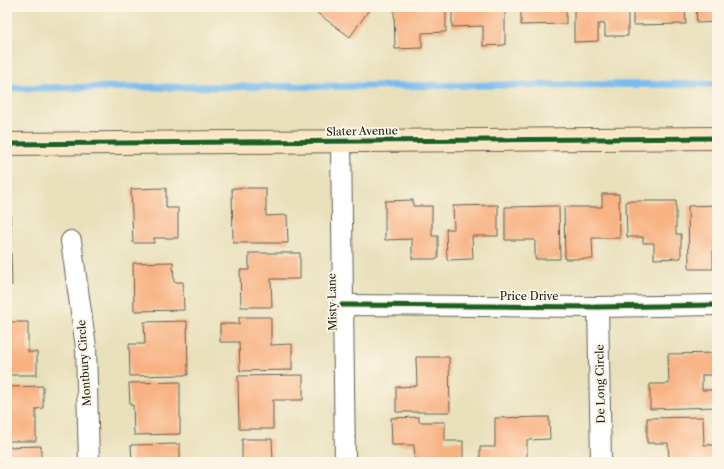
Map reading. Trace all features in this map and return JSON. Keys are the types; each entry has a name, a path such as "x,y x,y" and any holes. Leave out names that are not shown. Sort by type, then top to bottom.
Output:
{"street":[{"name":"Slater Avenue","path":"7,144 717,138"},
{"name":"Misty Lane","path":"340,141 345,462"},
{"name":"Montbury Circle","path":"72,241 86,347 89,462"},
{"name":"Price Drive","path":"342,305 598,307 717,305"},
{"name":"De Long Circle","path":"598,307 601,462"}],"building":[{"path":"315,7 371,7 350,37 313,10"},
{"path":"394,7 446,7 446,32 422,33 422,48 395,49"},
{"path":"452,7 505,7 505,45 483,46 483,26 452,27"},
{"path":"521,7 566,7 566,24 521,25"},
{"path":"574,7 628,7 628,36 605,36 605,24 598,24 598,41 574,42"},
{"path":"633,7 685,7 686,24 633,25"},
{"path":"696,7 717,7 717,22 697,23"},
{"path":"166,188 166,208 178,208 178,238 154,238 154,243 133,243 131,189"},
{"path":"232,188 266,188 266,216 287,215 288,243 233,243"},
{"path":"7,192 10,192 11,242 7,242"},
{"path":"602,194 619,194 620,238 592,238 593,259 565,259 564,207 602,207"},
{"path":"413,200 413,206 432,206 432,236 438,236 438,259 412,259 412,239 385,240 385,201"},
{"path":"626,201 676,201 676,234 681,234 681,258 654,259 654,243 643,243 643,237 627,237"},
{"path":"498,205 498,236 472,236 473,259 447,260 446,229 454,229 453,206"},
{"path":"717,205 717,238 713,238 713,269 689,269 688,206"},
{"path":"559,206 560,259 535,259 535,240 505,240 505,207"},
{"path":"7,252 11,252 12,285 7,285"},
{"path":"249,253 300,253 300,279 271,279 272,307 241,307 240,270 249,270"},
{"path":"173,262 174,282 183,282 184,310 134,311 133,263"},
{"path":"239,317 271,317 271,345 292,344 292,370 240,371 239,342 220,342 220,324 239,324"},
{"path":"187,321 188,375 130,376 129,344 145,344 144,322"},
{"path":"7,322 28,322 28,352 37,352 37,375 7,375"},
{"path":"717,353 717,375 702,375 702,390 717,390 717,407 650,409 650,384 669,384 668,354"},
{"path":"416,357 449,357 450,412 396,412 396,387 417,386"},
{"path":"303,375 303,400 273,400 273,429 239,429 238,376"},
{"path":"180,382 180,434 134,435 133,405 130,405 129,383"},
{"path":"43,386 43,408 36,409 36,441 7,441 7,387"},
{"path":"419,417 419,422 445,422 445,441 463,441 463,462 415,462 414,445 392,445 391,418"},
{"path":"549,417 550,439 527,440 527,462 480,462 480,447 495,447 495,418"},
{"path":"703,417 704,445 717,445 717,462 669,462 668,443 647,443 647,418"},
{"path":"242,439 272,439 273,462 242,462"},
{"path":"180,444 180,462 132,462 131,445"},
{"path":"41,446 41,462 7,462 7,447"}],"waterway":[{"path":"7,88 717,84"}],"cycle path":[{"path":"7,144 717,138"},
{"path":"342,305 598,307 717,305"}]}
